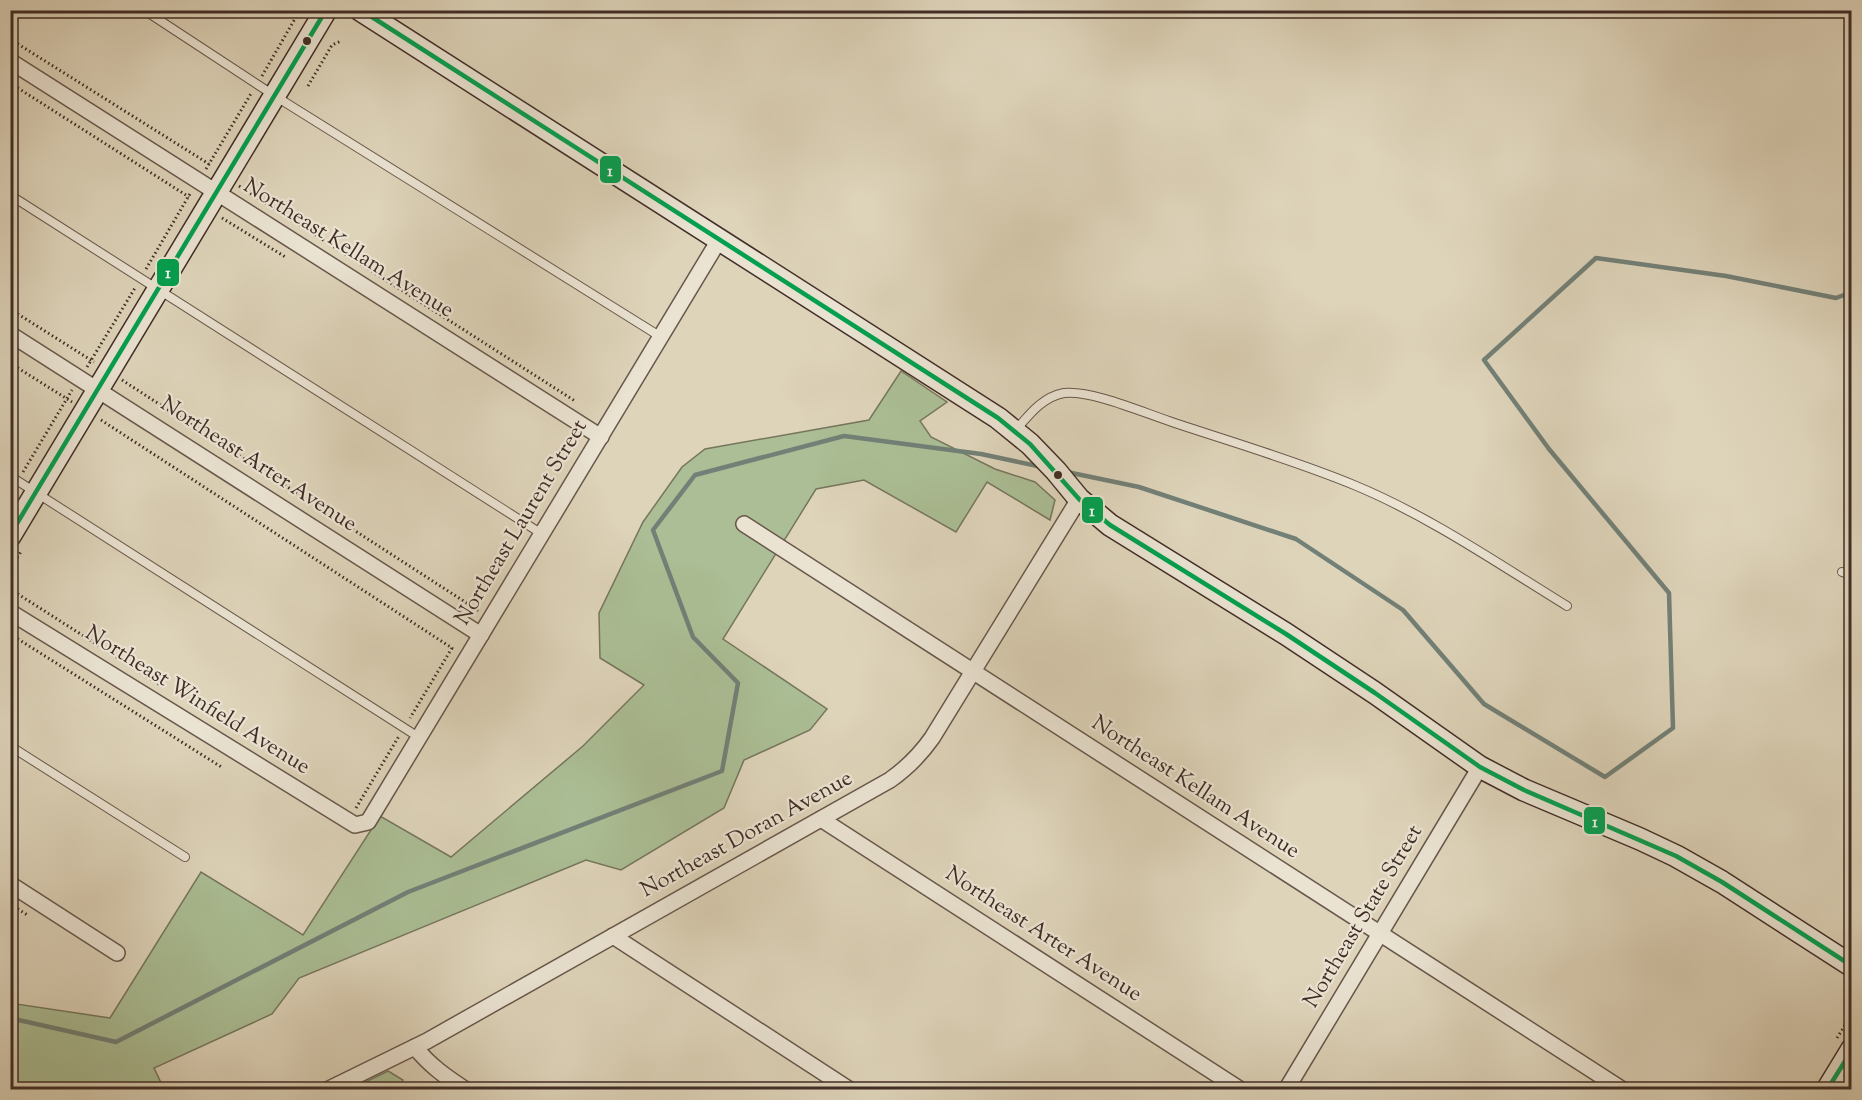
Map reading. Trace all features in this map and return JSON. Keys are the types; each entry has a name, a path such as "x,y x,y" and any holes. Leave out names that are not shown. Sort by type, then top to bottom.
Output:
{"main road":[{"path":"16,543 37,493 93,415 111,385 158,291 223,197 275,96 326,10"},
{"path":"360,10 988,411 1015,431 1056,471 1079,499 1110,525 1306,647 1480,767 1524,790 1676,856 1722,882 1851,966"},
{"path":"1827,1089 1851,1049"}],"street":[{"name":"Northeast Kellam Avenue","path":"10,61 601,437"},
{"name":"Northeast Laurent Street","path":"360,825 371,818 719,240"},
{"name":"Northeast Arter Avenue","path":"10,334 80,378 111,385 481,635"},
{"name":"Northeast Doran Avenue","path":"327,1089 415,1047 890,780 912,762 932,738 1079,499"},
{"name":"Northeast Kellam Avenue","path":"744,524 1623,1089"},
{"name":"Northeast Winfield Avenue","path":"10,612 355,825 360,825"},
{"name":"Northeast State Street","path":"1286,1089 1480,767"},
{"name":"Northeast Arter Avenue","path":"821,819 1241,1089"},
{"path":"10,884 117,953"},
{"path":"613,936 850,1089"},
{"path":"415,1047 426,1061 465,1089"}],"lane":[{"path":"144,10 275,96 661,337"},
{"path":"10,195 542,534"},
{"path":"1015,431 1032,411 1052,396 1078,393 1112,402 1355,486 1450,534 1567,606"},
{"path":"14,479 420,738"},
{"path":"1842,572 1851,575"},
{"path":"10,746 185,857"}],"path":[{"path":"14,479 67,399 141,278 300,10"},
{"path":"10,39 209,164 223,197 287,258"},
{"path":"308,86 332,45 341,41"},
{"path":"10,83 189,197 223,197 580,404"},
{"path":"10,309 90,360 111,385 491,618"},
{"path":"10,363 452,648 354,810"},
{"path":"93,415 111,385"},
{"path":"10,569 16,543"},
{"path":"10,589 168,690"},
{"path":"10,634 223,768"}],"green space":[{"path":"901,371 947,402 920,421 931,437 995,469 1035,482 1055,500 1050,520 987,482 956,532 864,480 816,489 723,639 827,709 810,730 744,760 724,808 621,870 586,860 299,978 272,1014 154,1068 164,1089 11,1089 10,1003 110,1018 201,872 303,935 380,816 451,857 583,746 644,685 600,658 599,613 643,522 682,467 705,449 869,420"},
{"path":"388,1071 403,1080 400,1089 351,1089"}],"waterway":[{"path":"1067,472 1139,487 1296,539 1403,610 1484,704 1605,777 1673,728 1669,593 1549,449 1484,360 1596,258 1726,276 1836,298 1852,292"},
{"path":"10,1018 116,1042 408,892 722,771 738,683 693,637 653,530 695,475 844,436 981,454 1042,467"}],"transit line":[{"name":"1","path":"10,535 326,10"},
{"name":"1","path":"361,10 998,418 1030,444 1079,499 1110,525 1286,634 1480,767 1524,790 1676,856 1722,882 1852,966"},
{"name":"1","path":"1827,1090 1852,1050"}]}
